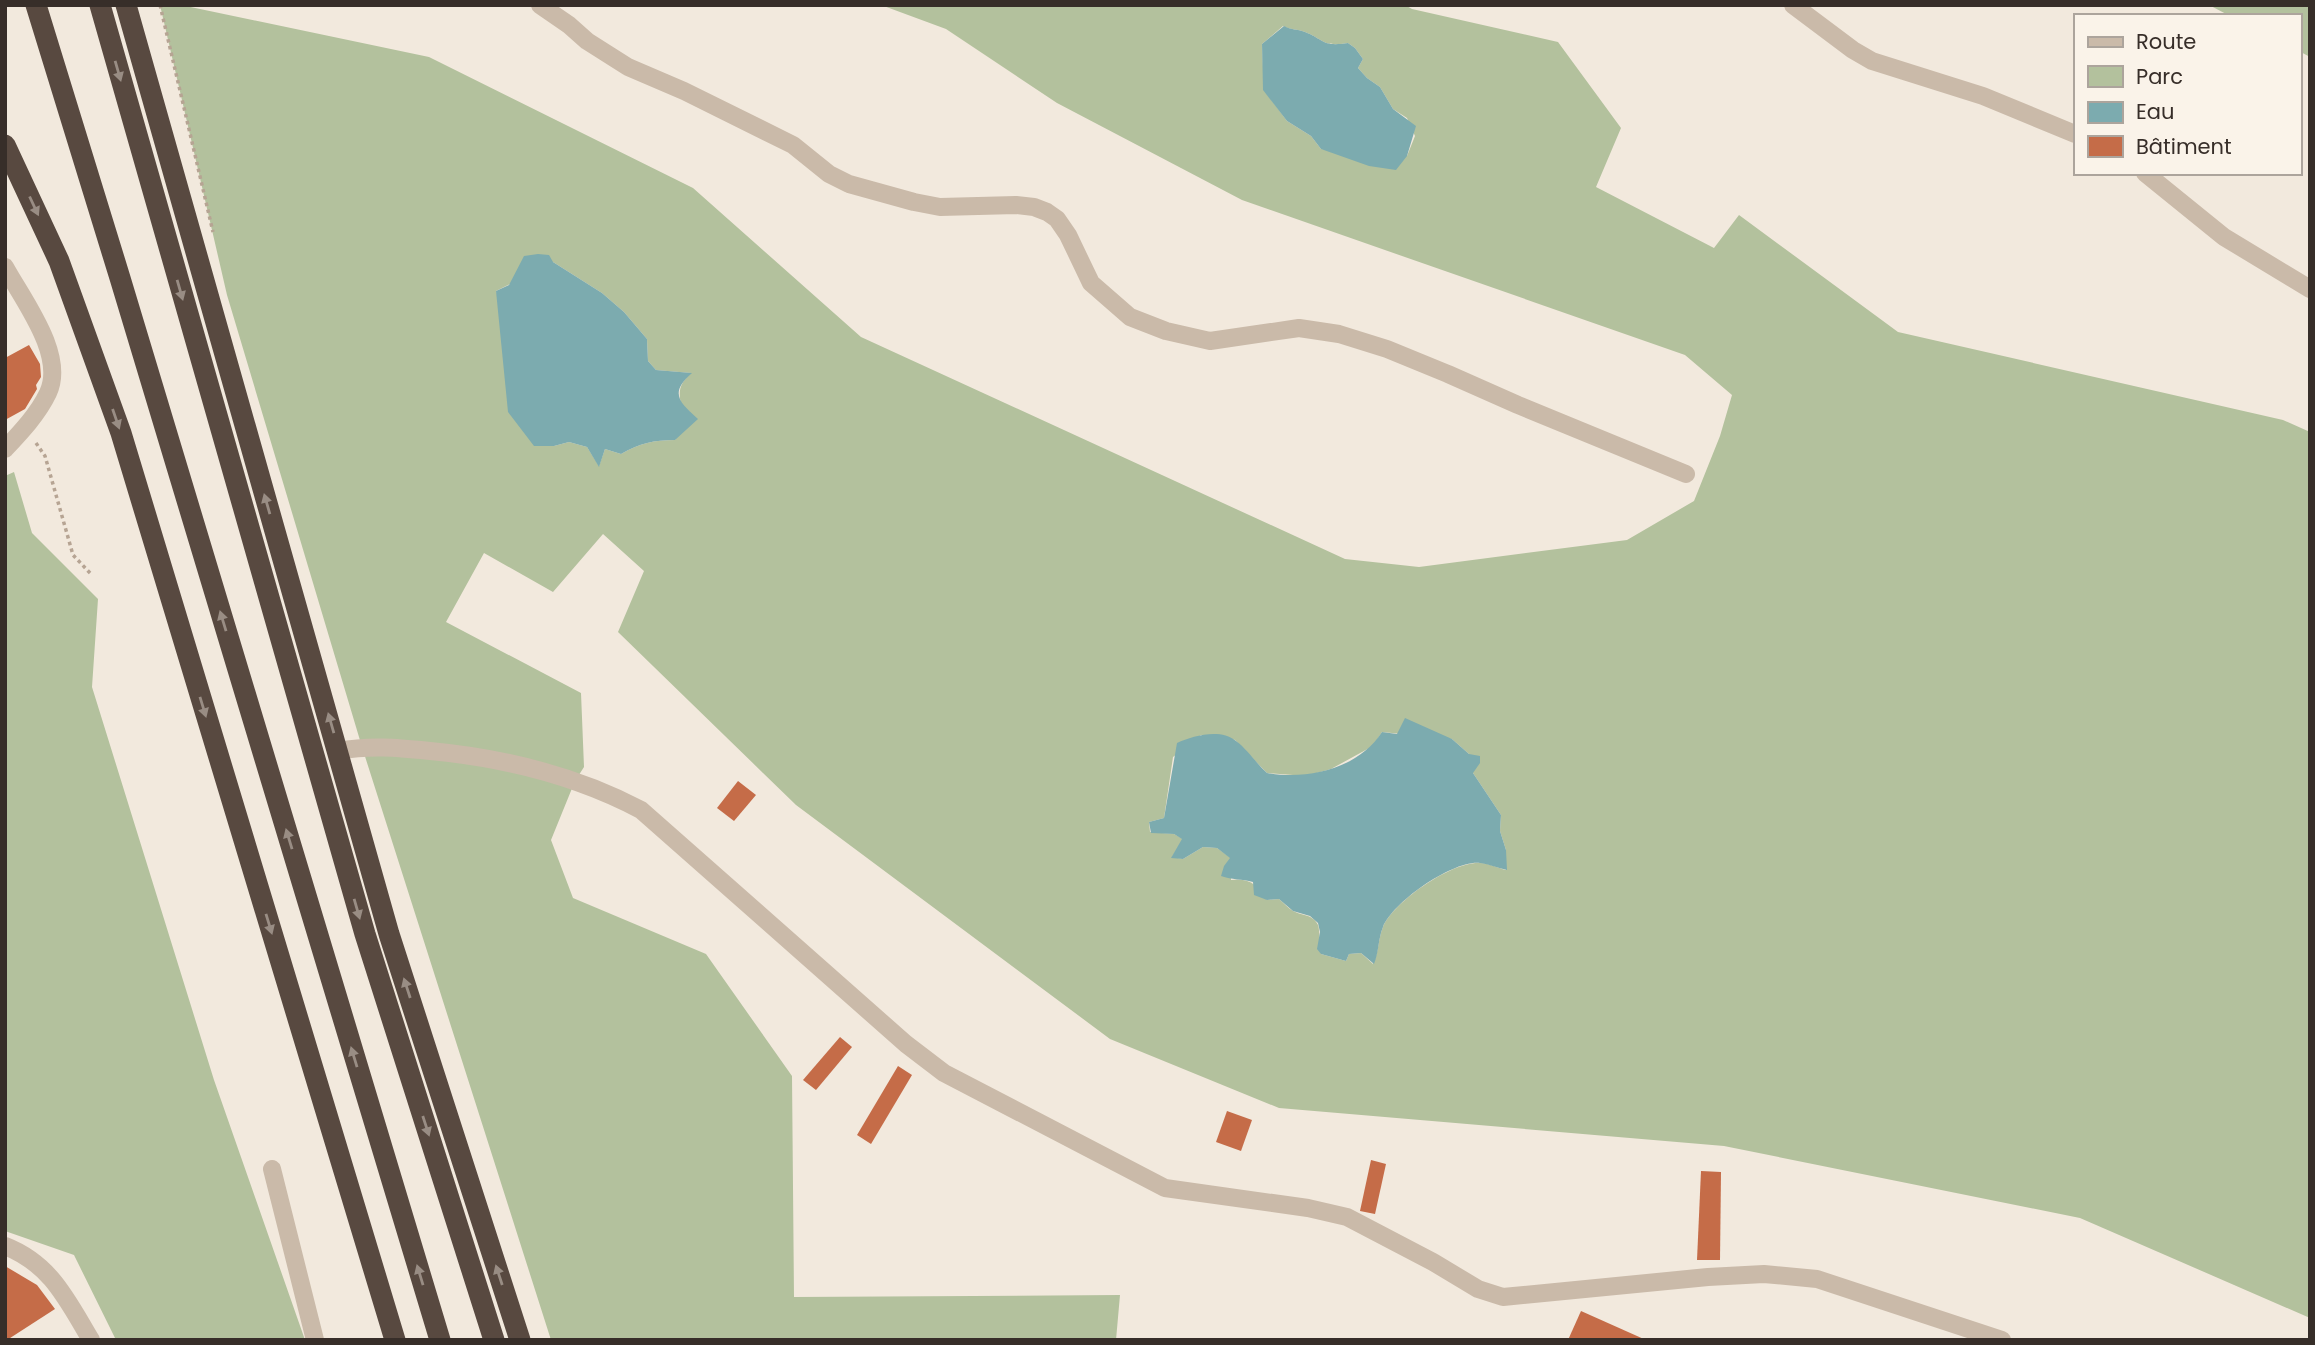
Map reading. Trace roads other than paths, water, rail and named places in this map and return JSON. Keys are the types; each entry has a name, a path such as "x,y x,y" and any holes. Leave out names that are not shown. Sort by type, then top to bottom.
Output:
{"highway":[{"path":"36,5 440,1340"},
{"path":"100,5 365,934 495,1340"},
{"path":"126,5 389,934 520,1340"},
{"path":"5,145 60,261 121,433 395,1340"}],"street":[{"path":"541,5 587,41 628,67 684,90 793,145 829,174 849,184 940,207 1016,205 1047,212 1057,219 1068,234 1091,283 1130,317 1166,331 1210,341 1299,328 1339,334 1387,349 1686,474"},
{"path":"1793,5 1872,61 1983,96 2074,134"},
{"path":"2147,175 2224,237 2310,289"},
{"path":"5,267 47,342 52,374 49,391 25,428 5,449"},
{"path":"339,751 362,747 391,747 474,755 558,774 608,792 641,810 906,1044 944,1073 1165,1188 1308,1208 1347,1217 1478,1289 1503,1297 1764,1274 1817,1279 2002,1340"},
{"path":"272,1169 315,1340"},
{"path":"5,1245 47,1271 92,1340"}],"water":[{"path":"1284,26 1328,43 1348,43 1355,48 1363,59 1358,68 1380,87 1393,109 1416,126 1407,156 1396,170 1369,166 1321,149 1311,136 1287,121 1263,90 1262,44"},
{"path":"549,255 553,262 602,293 624,312 647,339 648,361 656,370 692,373 681,386 679,397 698,419 675,440 647,443 621,454 605,449 599,467 587,447 569,442 554,446 534,446 508,412 496,291 509,285 524,256"},
{"path":"1405,718 1452,739 1469,754 1480,756 1480,763 1473,773 1501,815 1500,831 1506,850 1507,870 1480,863 1468,864 1425,884 1389,917 1381,932 1374,964 1361,953 1349,954 1346,961 1321,954 1317,949 1320,932 1318,923 1310,916 1293,911 1279,899 1267,900 1254,895 1253,882 1221,876 1230,858 1217,848 1203,847 1183,859 1171,858 1182,839 1174,834 1151,833 1149,822 1164,818 1177,743 1215,734 1230,737 1267,773 1299,775 1331,769 1346,763 1372,745 1382,732 1397,734"}]}
